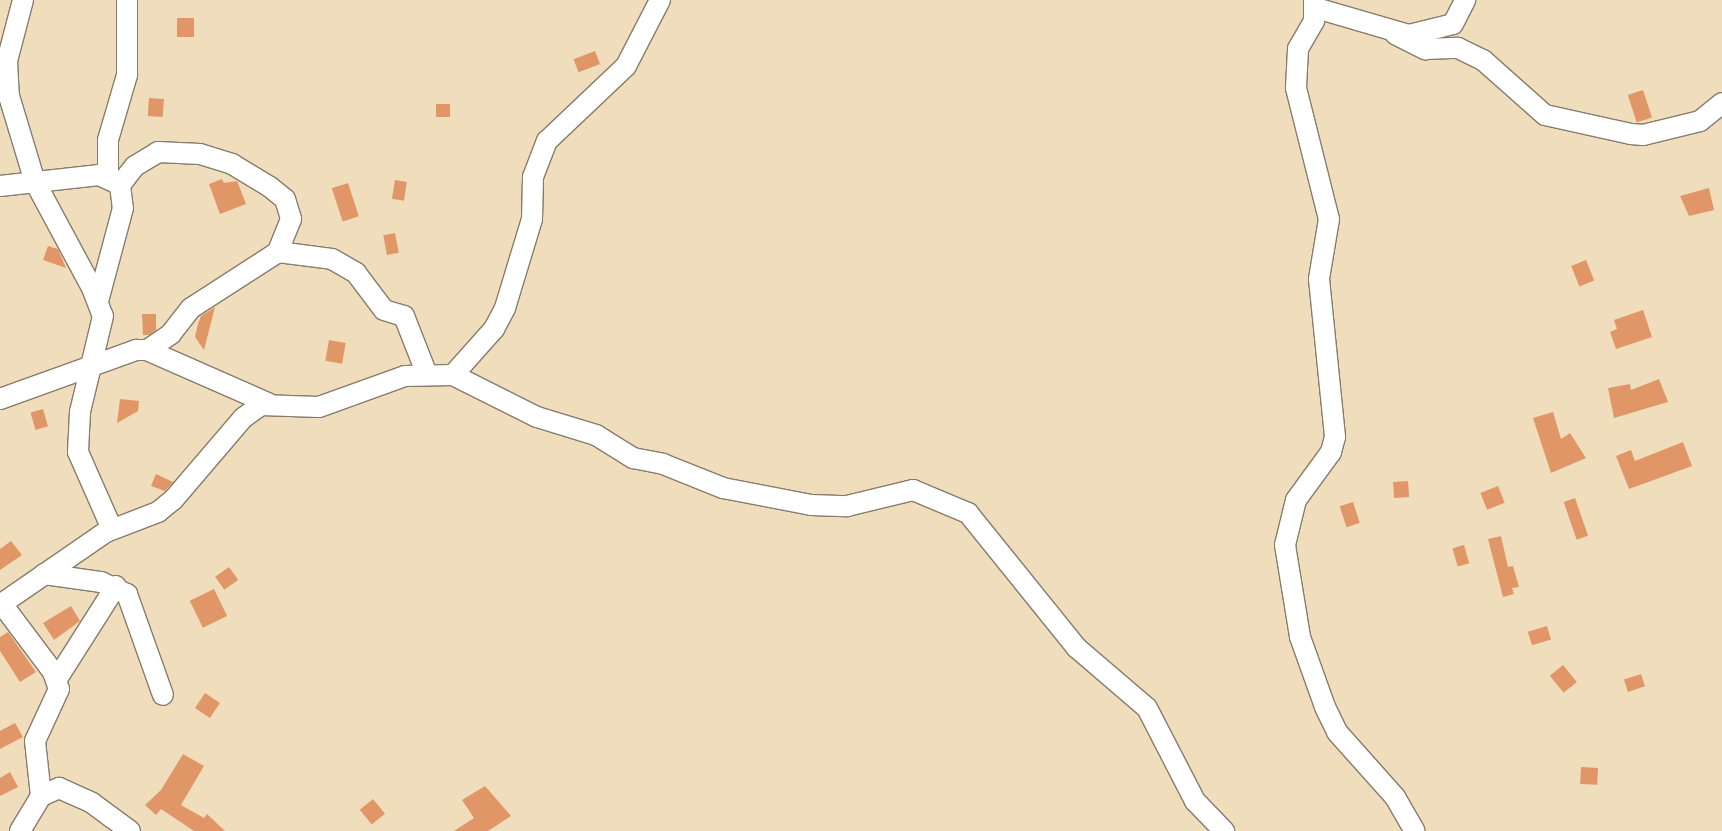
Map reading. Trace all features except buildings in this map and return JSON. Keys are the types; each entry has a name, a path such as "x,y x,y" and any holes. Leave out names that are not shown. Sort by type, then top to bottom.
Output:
{"street":[{"path":"23,0 7,79 35,182 98,301 102,324 90,366 78,452 112,529"},
{"path":"98,301 123,208 114,181 108,140 127,75 127,0"},
{"path":"453,375 494,329 505,308 532,219 533,177 548,141 626,66 660,0"},
{"path":"1395,34 1421,34 1454,24 1465,0"},
{"path":"1415,831 1395,797 1337,732 1324,707 1300,637 1285,545 1296,500 1330,452 1335,437 1319,278 1329,219 1296,88 1298,49 1315,4 1395,34 1425,49 1458,48 1483,60 1545,115 1643,135 1700,121 1722,102"},
{"path":"0,186 65,176 114,181 158,152 183,152 232,164 285,199 291,219 278,252 191,308 171,334 147,350"},
{"path":"278,252 332,259 356,273 384,310 404,316 426,372"},
{"path":"0,399 124,352 147,350 268,403 331,405 371,387 426,372 453,375 538,417 596,435 633,458 663,464 723,488 802,503 847,506 913,490 968,513 1078,648 1147,708 1195,801 1224,831"},
{"path":"57,679 1,604 112,529 158,512 173,500 243,418 268,403"},
{"path":"44,574 116,586 127,594 163,695"},
{"path":"41,796 33,758 35,741 56,704 57,679 116,586"},
{"path":"20,831 41,796 49,789 69,790 130,831"}]}
